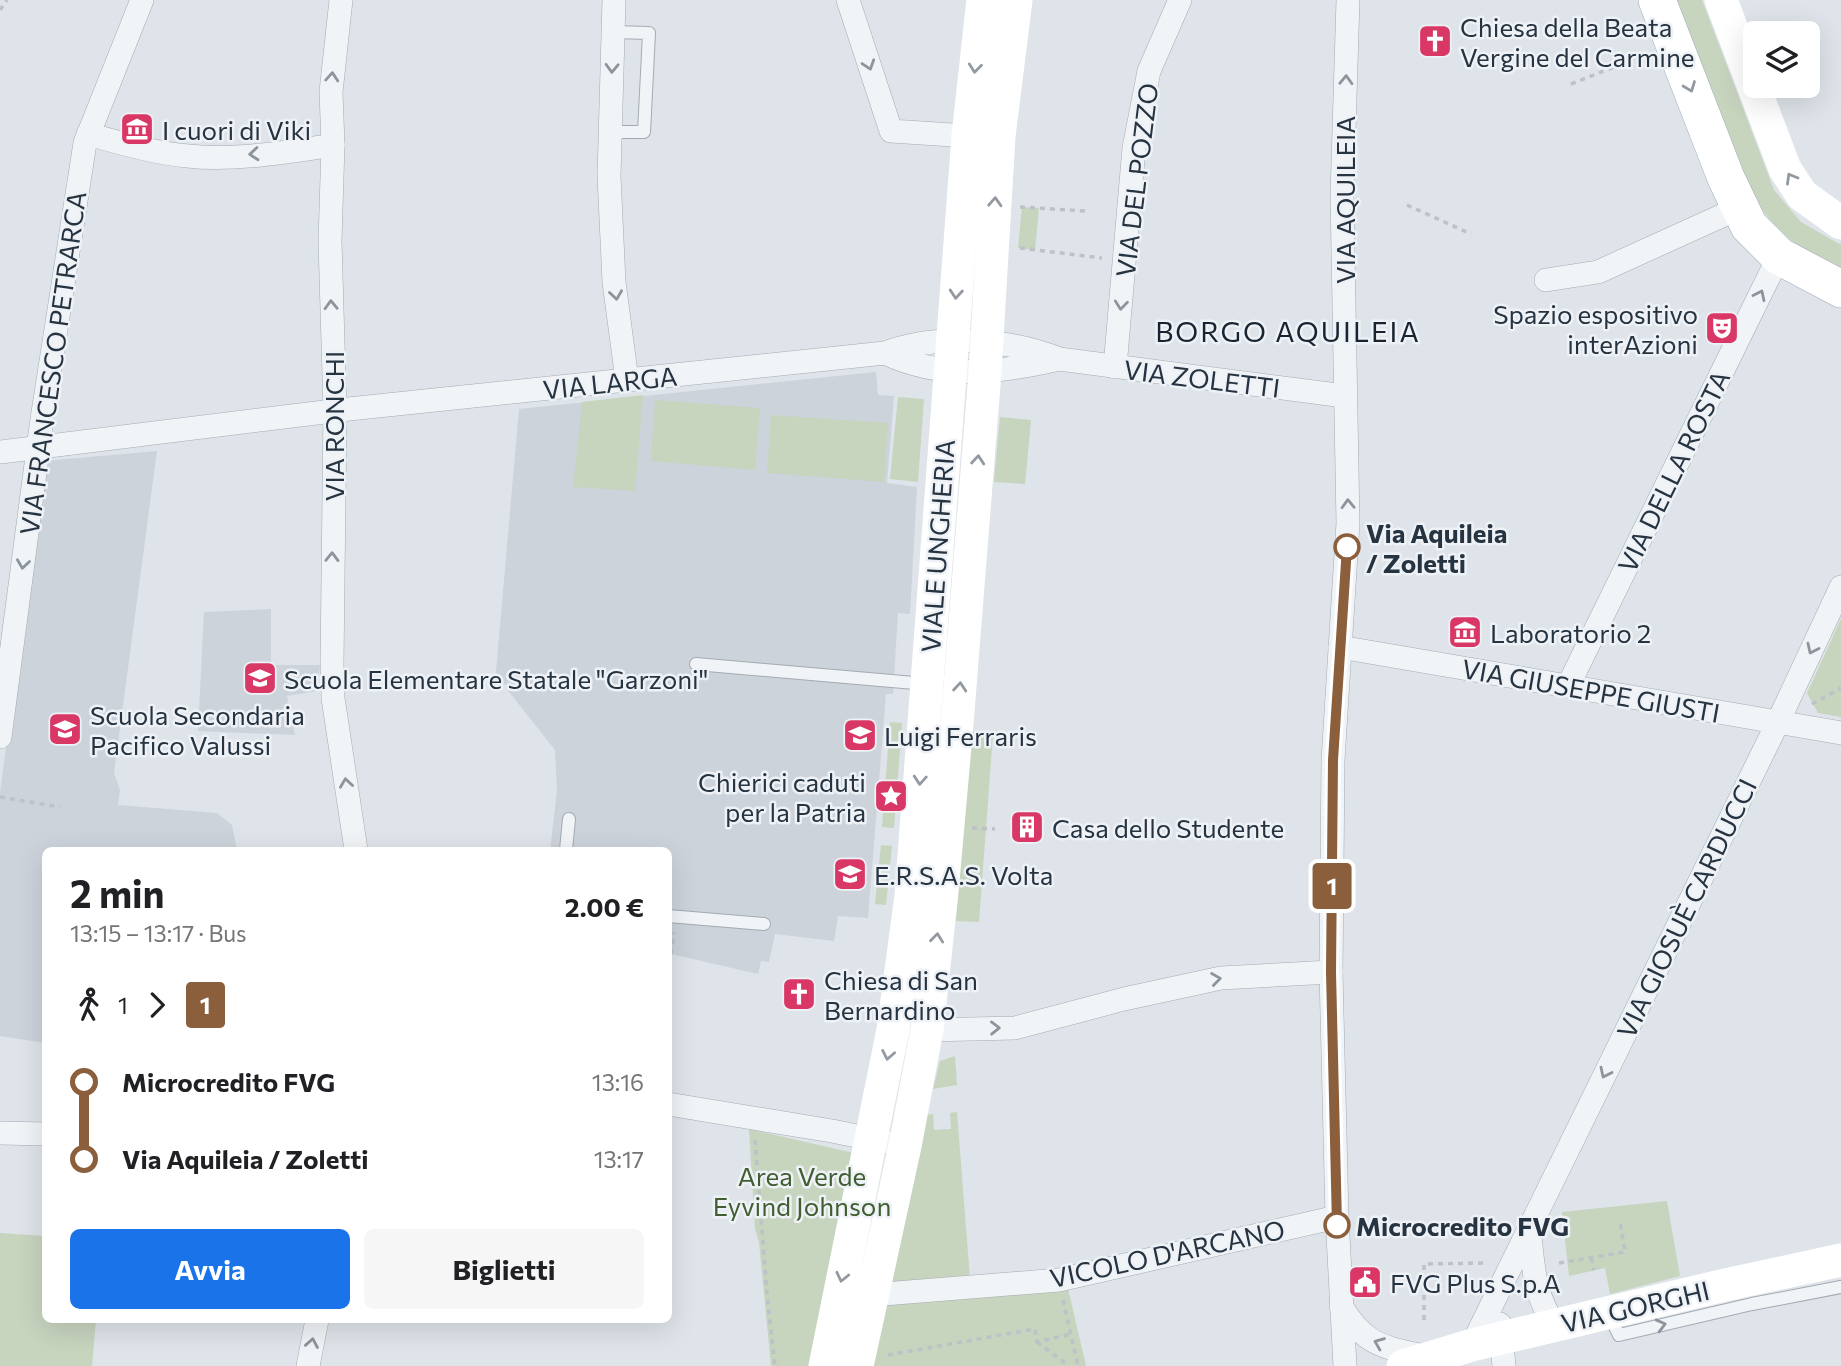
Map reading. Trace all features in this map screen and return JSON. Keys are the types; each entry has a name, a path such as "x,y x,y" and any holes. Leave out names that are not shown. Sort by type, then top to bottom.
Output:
{"main road":[{"path":"1657,0 1739,208 1749,226 1779,256 1841,289"}],"street":[{"name":"VIA FRANCESCO PETRARCA","path":"0,737 38,448 83,157 88,134 142,0"},
{"name":"VIA RONCHI","path":"341,0 331,92 333,145 330,241 335,411 331,600 333,698 356,847"},
{"path":"614,0 609,176 614,282 627,380"},
{"path":"848,0 891,131 968,136"},
{"name":"VIALE UNGHERIA","path":"824,1366 893,1030 911,896 968,136 983,0"},
{"name":"VIALE UNGHERIA","path":"858,1363 905,1146 926,1030 957,724 986,358 999,136 1017,0"},
{"name":"VIA DEL POZZO","path":"1115,367 1134,148 1149,71 1180,0"},
{"name":"VIA AQUILEIA","path":"1345,1366 1337,1217 1331,972 1333,760 1348,523 1342,195 1348,0"},
{"path":"1721,0 1785,169 1802,195 1841,223"},
{"path":"88,134 157,152 191,157 296,151 333,145"},
{"path":"1546,280 1598,272 1739,208"},
{"name":"VIA DELLA ROSTA","path":"1568,686 1779,256"},
{"name":"VIA LARGA","path":"0,452 335,411 885,354 904,346 951,356"},
{"path":"951,356 986,358"},
{"name":"VIA ZOLETTI","path":"986,358 1009,370 1059,359 1345,396"},
{"name":"VIA GIOSUÈ CARDUCCI","path":"1492,1350 1497,1295 1778,722 1841,587"},
{"name":"VIA GIUSEPPE GIUSTI","path":"1340,647 1841,733"},
{"path":"924,723 957,724"},
{"path":"926,1030 1015,1028 1124,999 1221,978 1331,972"},
{"path":"672,1105 754,1117 905,1146"},
{"path":"0,1133 42,1134"},
{"name":"VICOLO D'ARCANO","path":"871,1294 1059,1280 1337,1217"},
{"path":"1529,1228 1536,1291 1555,1326"},
{"name":"VIA GORGHI","path":"1341,1306 1367,1339 1417,1362 1492,1350 1555,1326 1841,1260"},
{"path":"308,1366 316,1323"}],"lane":[{"path":"610,132 644,132 649,33 613,32"},
{"path":"696,664 927,684"},
{"path":"566,847 569,819"},
{"path":"672,917 764,924"},
{"path":"1608,1313 1619,1335 1752,1304 1841,1287"}],"path":[{"path":"0,10 7,0"},
{"path":"1571,84 1654,52"},
{"path":"995,205 1084,211"},
{"path":"1407,205 1471,233"},
{"path":"993,245 1125,260"},
{"path":"1813,704 1841,688"},
{"path":"0,797 60,807"},
{"path":"754,1117 775,1366"},
{"path":"1559,1263 1625,1252 1620,1221"},
{"path":"1591,1258 1594,1270"},
{"path":"1424,1320 1424,1264 1487,1264"},
{"path":"1062,1292 1078,1366"},
{"path":"858,1363 1035,1329 1037,1342 1069,1366"},
{"path":"1037,1342 1071,1334"}],"shaded area":[{"path":"876,372 878,395 894,396 887,483 917,487 910,614 898,613 893,694 886,694 868,918 838,916 834,941 775,934 769,962 761,961 758,974 672,954 672,847 550,847 557,791 555,750 506,688 507,685 495,683 519,409"},
{"name":"Scuola Secondaria Pacifico Valussi","path":"157,451 114,773 120,790 118,805 217,813 232,825 236,847 42,847 42,1043 0,1036 0,793 44,461"},
{"name":"Scuola Elementare Statale \"Garzoni\"","path":"271,609 271,665 320,665 317,691 287,696 295,735 198,731 204,612"}],"green space":[{"path":"1673,0 1702,0 1774,190 1801,222 1841,245 1841,271 1787,237 1767,216 1748,187"},
{"path":"1022,207 1039,208 1035,250 1018,248"},
{"path":"643,395 635,491 573,487 582,402"},
{"path":"898,397 924,399 918,482 890,479"},
{"path":"655,400 760,408 755,470 651,461"},
{"path":"771,415 888,423 884,482 767,473"},
{"path":"1000,417 1031,420 1025,484 994,482"},
{"path":"1841,619 1841,717 1818,713 1807,693"},
{"path":"890,722 902,723 894,828 882,827"},
{"path":"969,731 993,734 979,922 956,921"},
{"path":"881,845 892,846 886,905 875,904"},
{"path":"955,1056 957,1085 933,1089 940,1061"},
{"path":"957,1112 970,1279 889,1282 927,1115 933,1114 934,1130 951,1129 950,1113"},
{"name":"Area Verde Eyvind Johnson","path":"749,1129 858,1154 813,1366 771,1366 759,1242 755,1229"},
{"path":"1667,1201 1680,1276 1610,1294 1605,1268 1569,1276 1562,1212"},
{"path":"0,1233 42,1236 42,1323 96,1323 92,1366 0,1366"},
{"path":"1067,1284 1086,1366 866,1366 878,1297"}],"bus line":[{"name":"1","path":"1337,1225 1331,972 1333,760 1347,547"}],"place":[{"name":"Chiesa della Beata Vergine del Carmine","path":"1435,41"},
{"name":"I cuori di Viki","path":"137,129"},
{"name":"Spazio espositivo interAzioni","path":"1722,328"},
{"name":"Via Aquileia / Zoletti","path":"1347,547"},
{"name":"Laboratorio 2","path":"1465,632"},
{"name":"Scuola Elementare Statale \"Garzoni\"","path":"260,678"},
{"name":"Scuola Secondaria Pacifico Valussi","path":"65,729"},
{"name":"Luigi Ferraris","path":"860,735"},
{"name":"Chierici caduti per la Patria","path":"891,796"},
{"name":"Casa dello Studente","path":"1027,827"},
{"name":"E.R.S.A.S. Volta","path":"850,874"},
{"name":"Chiesa di San Bernardino","path":"799,994"},
{"name":"Microcredito FVG","path":"1337,1225"},
{"name":"FVG Plus S.p.A","path":"1365,1282"}],"district":[{"name":"BORGO AQUILEIA","path":"1288,331"}]}
